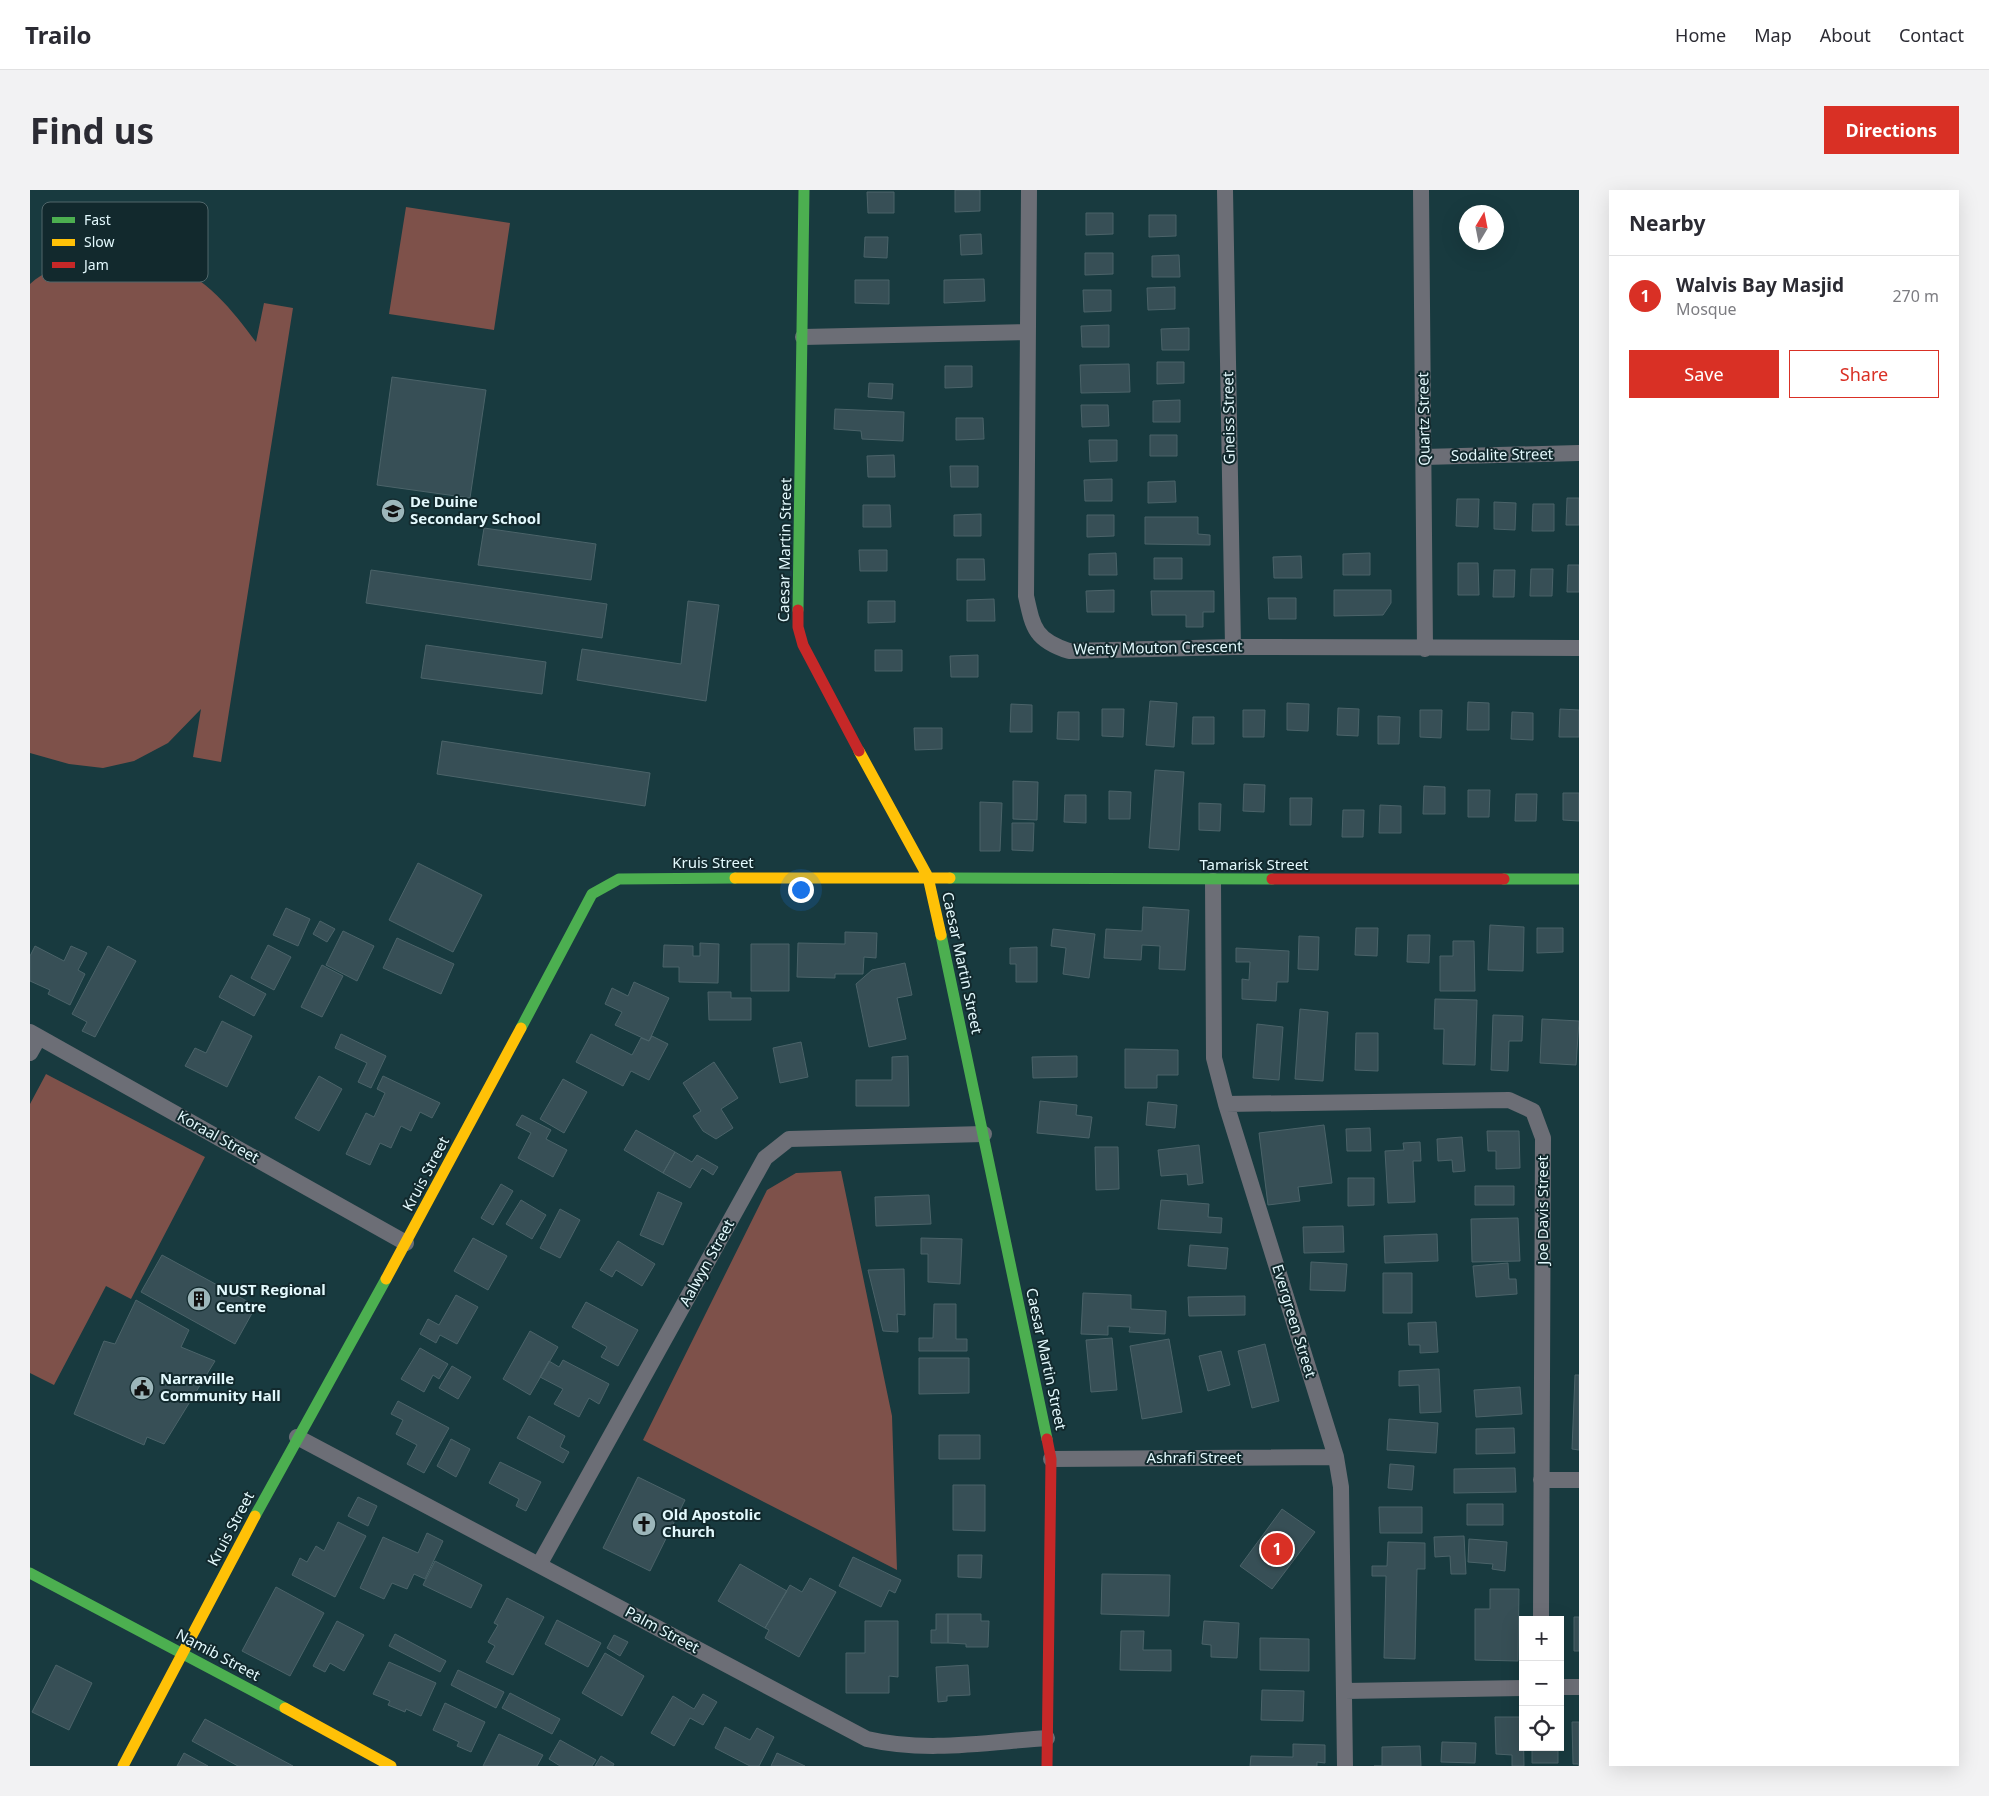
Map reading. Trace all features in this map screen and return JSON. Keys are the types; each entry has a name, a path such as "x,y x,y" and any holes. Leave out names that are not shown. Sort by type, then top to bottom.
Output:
{"street":[{"name":"Caesar Martin Street","path":"804,190 798,627 803,645 815,669 928,877 984,1134 1051,1458 1047,1766"},
{"name":"Wenty Mouton Crescent","path":"1029,190 1026,596 1032,626 1051,645 1069,651 1233,646 1425,649 1579,648"},
{"name":"Gneiss Street","path":"1224,190 1233,646"},
{"name":"Quartz Street","path":"1421,190 1425,649"},
{"path":"803,337 1028,332"},
{"name":"Sodalite Street","path":"1424,457 1579,453"},
{"name":"Tamarisk Street","path":"928,877 1039,877 1213,881 1579,879"},
{"name":"Kruis Street","path":"123,1766 297,1437 406,1243 592,894 619,879 928,877"},
{"name":"Evergreen Street","path":"1213,881 1214,1058 1226,1104 1336,1457 1341,1487 1345,1766"},
{"path":"30,1054 34,1034"},
{"name":"Koraal Street","path":"34,1034 406,1243"},
{"name":"Joe Davis Street","path":"1226,1104 1509,1100 1533,1111 1543,1138 1541,1616"},
{"name":"Aalwyn Street","path":"539,1565 765,1158 789,1139 984,1134"},
{"name":"Palm Street","path":"297,1437 867,1739 892,1745 931,1746 1047,1738"},
{"name":"Ashrafi Street","path":"1051,1458 1336,1457"},
{"path":"1541,1480 1579,1480"},
{"name":"Namib Street","path":"30,1573 183,1652 391,1766"},
{"path":"1564,1687 1579,1687"},
{"path":"1345,1691 1519,1688"}],"shaded area":[{"path":"406,207 510,223 494,330 389,314"},
{"path":"41,276 42,282 202,282 217,295 238,318 256,342 264,303 293,308 221,762 193,757 201,709 168,743 134,761 103,768 69,764 30,753 30,284"},
{"path":"46,1074 205,1157 131,1299 106,1286 54,1385 30,1373 30,1104"},
{"path":"841,1171 892,1416 897,1570 643,1440 767,1190 796,1173"}],"building":[{"path":"955,190 980,190 980,211 955,212"},
{"path":"867,192 894,192 894,213 868,213"},
{"path":"1086,213 1113,213 1113,234 1086,235"},
{"path":"1149,215 1176,215 1176,236 1149,237"},
{"path":"981,234 982,254 961,255 960,235"},
{"path":"865,237 888,237 887,258 864,257"},
{"path":"1085,253 1113,253 1113,274 1085,275"},
{"path":"1179,255 1180,277 1152,277 1152,256"},
{"path":"984,279 985,301 944,303 944,280"},
{"path":"855,280 889,280 889,304 855,303"},
{"path":"1175,287 1175,309 1148,310 1147,288"},
{"path":"1083,290 1111,290 1111,311 1084,312"},
{"path":"1109,325 1109,347 1082,347 1081,326"},
{"path":"1189,328 1189,350 1162,350 1161,329"},
{"path":"1157,362 1184,362 1184,383 1157,384"},
{"path":"1129,364 1130,392 1081,393 1080,365"},
{"path":"945,366 972,366 972,387 945,388"},
{"path":"392,377 486,390 470,498 377,485"},
{"path":"869,383 893,384 892,399 868,397"},
{"path":"1180,400 1180,422 1153,422 1153,401"},
{"path":"1081,405 1108,405 1109,426 1082,427"},
{"path":"835,409 904,412 903,441 862,439 861,431 834,429"},
{"path":"956,418 983,418 984,439 956,440"},
{"path":"1150,435 1177,435 1177,456 1150,456"},
{"path":"1089,440 1117,440 1117,461 1090,462"},
{"path":"894,455 895,477 868,477 867,456"},
{"path":"950,466 978,466 978,487 951,487"},
{"path":"1112,479 1112,501 1085,501 1084,480"},
{"path":"1175,481 1176,502 1148,503 1148,482"},
{"path":"1567,498 1579,498 1579,525 1566,525"},
{"path":"1457,499 1479,499 1478,527 1456,526"},
{"path":"1494,502 1516,503 1515,530 1494,529"},
{"path":"1533,504 1554,504 1554,531 1532,531"},
{"path":"863,505 890,505 891,527 863,527"},
{"path":"981,514 981,536 954,536 954,515"},
{"path":"1087,515 1114,515 1114,536 1087,537"},
{"path":"1145,517 1198,517 1198,534 1210,535 1210,545 1145,544"},
{"path":"484,528 596,544 591,580 478,565"},
{"path":"859,550 887,550 887,571 860,571"},
{"path":"1116,553 1117,575 1089,575 1089,554"},
{"path":"1370,553 1370,575 1343,575 1343,554"},
{"path":"1301,556 1302,578 1274,578 1273,557"},
{"path":"1154,558 1182,558 1182,579 1154,579"},
{"path":"957,559 984,559 985,580 957,580"},
{"path":"1458,563 1478,563 1479,595 1458,595"},
{"path":"1568,565 1579,565 1579,592 1567,592"},
{"path":"1531,569 1553,569 1552,596 1530,596"},
{"path":"371,570 607,604 602,638 366,603"},
{"path":"1494,570 1515,570 1514,597 1493,597"},
{"path":"1114,590 1114,612 1087,612 1086,591"},
{"path":"1334,590 1391,590 1391,603 1383,615 1334,616"},
{"path":"1151,591 1214,591 1214,612 1203,612 1203,627 1186,627 1186,615 1152,615"},
{"path":"1268,598 1296,598 1296,619 1269,619"},
{"path":"994,599 995,621 967,621 967,600"},
{"path":"688,601 719,605 706,701 577,680 582,649 681,664"},
{"path":"868,601 895,601 895,622 868,623"},
{"path":"426,645 546,662 542,694 421,678"},
{"path":"875,650 902,650 902,671 875,671"},
{"path":"978,655 978,677 951,677 950,656"},
{"path":"1150,701 1177,703 1174,747 1146,745"},
{"path":"1468,702 1489,703 1489,730 1467,730"},
{"path":"1287,703 1309,704 1308,731 1287,730"},
{"path":"1011,704 1032,705 1032,732 1010,732"},
{"path":"1338,708 1359,709 1358,736 1337,735"},
{"path":"1102,709 1124,709 1123,737 1102,736"},
{"path":"1560,709 1579,710 1579,737 1559,737"},
{"path":"1243,710 1265,710 1264,737 1243,737"},
{"path":"1420,710 1442,710 1441,738 1420,737"},
{"path":"1058,712 1079,712 1079,740 1057,739"},
{"path":"1512,712 1533,713 1533,740 1511,739"},
{"path":"1378,716 1400,717 1399,744 1378,744"},
{"path":"1193,717 1214,717 1214,744 1192,744"},
{"path":"914,728 942,728 942,749 915,750"},
{"path":"442,741 650,773 645,806 437,774"},
{"path":"1155,770 1184,772 1179,850 1149,848"},
{"path":"1013,781 1038,782 1037,820 1013,819"},
{"path":"1244,784 1265,785 1264,812 1243,811"},
{"path":"1424,786 1445,787 1445,814 1423,814"},
{"path":"1468,790 1490,790 1489,817 1468,817"},
{"path":"1109,791 1131,792 1130,819 1109,819"},
{"path":"1563,793 1579,793 1579,821 1563,820"},
{"path":"1516,794 1537,794 1536,821 1515,821"},
{"path":"1065,795 1086,795 1086,823 1064,822"},
{"path":"1290,798 1312,798 1311,825 1290,825"},
{"path":"980,802 1002,803 1000,851 980,851"},
{"path":"1199,803 1221,804 1220,831 1199,830"},
{"path":"1380,805 1401,806 1401,833 1379,833"},
{"path":"1343,810 1364,810 1363,837 1342,837"},
{"path":"1012,823 1034,823 1033,851 1012,850"},
{"path":"418,863 482,895 453,952 389,920"},
{"path":"1143,907 1189,910 1185,970 1159,969 1160,946 1142,945 1141,960 1104,958 1106,929 1142,931"},
{"path":"286,908 310,919 298,946 273,935"},
{"path":"320,921 335,929 327,942 313,934"},
{"path":"1490,925 1524,927 1523,971 1488,970"},
{"path":"1356,928 1378,928 1377,956 1355,955"},
{"path":"1537,928 1563,928 1563,952 1537,953"},
{"path":"1053,929 1095,934 1089,978 1063,974 1066,948 1051,946"},
{"path":"343,931 374,946 357,981 326,965"},
{"path":"845,932 877,933 876,958 864,957 863,974 835,974 835,978 797,977 798,943 845,944"},
{"path":"1408,935 1430,935 1429,963 1407,962"},
{"path":"1299,936 1319,937 1318,970 1298,969"},
{"path":"397,938 454,964 441,994 383,968"},
{"path":"1453,941 1474,941 1475,991 1440,991 1440,956 1453,956"},
{"path":"700,943 719,944 718,983 679,982 679,967 663,967 664,945 693,946 693,956 700,956"},
{"path":"751,944 789,944 789,991 751,991"},
{"path":"268,945 291,957 274,990 251,978"},
{"path":"35,946 64,961 71,946 87,953 78,970 85,974 70,1005 48,994 50,990 30,981 30,956"},
{"path":"108,946 136,961 95,1037 82,1031 87,1022 72,1014"},
{"path":"1037,947 1037,982 1016,982 1016,964 1010,964 1010,948"},
{"path":"1236,948 1289,951 1288,982 1277,982 1276,1001 1242,999 1242,979 1249,980 1250,962 1236,962"},
{"path":"905,963 912,995 897,998 906,1039 869,1047 856,984 872,970"},
{"path":"322,965 343,976 322,1017 301,1007"},
{"path":"231,975 266,994 254,1016 219,997"},
{"path":"634,982 669,998 649,1041 615,1025 622,1012 605,1004 612,988 628,996"},
{"path":"708,992 731,992 731,998 751,998 751,1020 709,1020"},
{"path":"1435,999 1477,1000 1475,1065 1443,1064 1444,1029 1434,1029"},
{"path":"1300,1009 1328,1012 1323,1081 1295,1079"},
{"path":"1493,1015 1523,1016 1522,1041 1509,1041 1508,1071 1491,1070"},
{"path":"1542,1019 1579,1021 1576,1065 1540,1063"},
{"path":"222,1021 252,1036 227,1087 185,1066 195,1048 206,1053"},
{"path":"1257,1024 1283,1027 1279,1080 1253,1078"},
{"path":"1356,1033 1378,1033 1378,1071 1355,1070"},
{"path":"341,1034 386,1056 371,1088 358,1082 367,1063 335,1048"},
{"path":"591,1034 632,1055 641,1038 649,1041 652,1036 668,1044 649,1080 631,1071 623,1086 576,1062"},
{"path":"801,1042 808,1077 780,1083 773,1048"},
{"path":"1125,1049 1178,1050 1178,1075 1157,1075 1157,1088 1125,1088"},
{"path":"908,1056 909,1106 856,1106 856,1080 892,1080 892,1057"},
{"path":"1077,1056 1077,1077 1033,1078 1032,1057"},
{"path":"714,1062 738,1098 721,1109 733,1128 716,1139 703,1131 693,1116 701,1111 683,1083"},
{"path":"319,1076 342,1089 319,1131 295,1118"},
{"path":"383,1076 440,1103 432,1118 420,1112 411,1131 401,1126 391,1148 380,1143 370,1165 346,1154 366,1113 374,1117 385,1093 377,1089"},
{"path":"563,1079 587,1092 564,1133 540,1119"},
{"path":"1040,1101 1077,1105 1076,1115 1092,1117 1089,1138 1037,1133"},
{"path":"1148,1102 1177,1105 1175,1128 1146,1125"},
{"path":"522,1115 551,1130 546,1139 567,1150 553,1177 518,1158 531,1133 516,1125"},
{"path":"1324,1125 1332,1183 1298,1187 1300,1201 1268,1205 1259,1133"},
{"path":"1370,1128 1371,1151 1347,1151 1346,1129"},
{"path":"636,1130 675,1152 663,1173 624,1150"},
{"path":"1487,1131 1519,1131 1520,1168 1496,1169 1496,1151 1488,1151"},
{"path":"1462,1137 1465,1171 1453,1172 1452,1160 1438,1161 1437,1139"},
{"path":"1420,1142 1421,1161 1413,1161 1415,1202 1388,1203 1385,1151 1404,1150 1403,1143"},
{"path":"1199,1145 1203,1183 1188,1185 1187,1174 1161,1176 1158,1150"},
{"path":"1095,1147 1118,1147 1119,1189 1096,1190"},
{"path":"675,1152 692,1162 697,1155 718,1167 713,1175 702,1168 690,1188 663,1173"},
{"path":"1348,1178 1374,1178 1374,1205 1348,1206"},
{"path":"501,1184 513,1191 493,1225 481,1218"},
{"path":"1475,1186 1514,1186 1514,1205 1475,1205"},
{"path":"658,1192 682,1203 663,1245 640,1235"},
{"path":"929,1195 931,1224 876,1226 875,1197"},
{"path":"521,1200 546,1215 532,1239 506,1224"},
{"path":"1161,1200 1209,1204 1208,1217 1222,1218 1221,1233 1158,1229"},
{"path":"560,1209 580,1220 560,1258 540,1248"},
{"path":"1518,1218 1520,1261 1472,1262 1471,1219"},
{"path":"1343,1226 1344,1252 1304,1253 1303,1227"},
{"path":"1437,1234 1438,1261 1385,1263 1384,1236"},
{"path":"473,1238 507,1256 488,1290 454,1271"},
{"path":"921,1238 962,1239 960,1284 928,1282 928,1254 921,1254"},
{"path":"618,1241 655,1264 642,1286 616,1270 612,1277 600,1270"},
{"path":"1190,1245 1228,1248 1226,1269 1188,1266"},
{"name":"NUST Regional Centre","path":"162,1255 256,1306 235,1344 141,1292"},
{"path":"1311,1262 1347,1264 1345,1291 1310,1290"},
{"path":"1508,1263 1509,1279 1516,1279 1517,1294 1476,1297 1473,1266"},
{"path":"904,1269 905,1315 897,1314 898,1332 883,1331 868,1270"},
{"path":"1383,1273 1412,1273 1412,1313 1383,1313"},
{"path":"1083,1293 1131,1295 1131,1309 1166,1311 1165,1334 1129,1332 1130,1327 1108,1326 1108,1335 1081,1334"},
{"path":"456,1295 478,1307 457,1344 440,1335 436,1343 420,1334 428,1319 439,1325"},
{"path":"1245,1296 1245,1315 1189,1316 1188,1297"},
{"name":"Narraville Community Hall","path":"136,1300 189,1330 181,1347 215,1361 164,1444 147,1437 144,1445 74,1414 104,1341 115,1344"},
{"path":"586,1302 638,1330 618,1366 601,1357 607,1347 572,1327"},
{"path":"934,1304 956,1304 956,1339 967,1339 967,1351 919,1351 919,1338 933,1338"},
{"path":"1436,1322 1438,1352 1420,1353 1420,1345 1409,1345 1408,1323"},
{"path":"530,1331 558,1347 530,1395 503,1379"},
{"path":"1112,1338 1117,1390 1091,1392 1086,1340"},
{"path":"1169,1339 1182,1412 1142,1419 1130,1346"},
{"path":"1265,1344 1279,1401 1252,1408 1238,1351"},
{"path":"420,1348 448,1364 439,1379 433,1375 424,1392 401,1379"},
{"path":"1221,1351 1230,1385 1208,1391 1199,1356"},
{"path":"919,1358 969,1358 969,1393 919,1394"},
{"path":"563,1360 609,1384 599,1404 589,1398 579,1417 554,1404 563,1389 540,1377 549,1361 559,1367"},
{"path":"452,1366 471,1377 458,1399 439,1388"},
{"path":"1439,1369 1441,1412 1420,1413 1419,1385 1399,1386 1399,1371"},
{"path":"1575,1375 1579,1375 1579,1450 1572,1449"},
{"path":"1520,1387 1522,1414 1476,1417 1474,1390"},
{"path":"398,1401 449,1428 424,1473 407,1464 417,1445 396,1434 403,1420 391,1414"},
{"path":"529,1416 565,1436 560,1447 569,1452 563,1463 517,1438"},
{"path":"1389,1419 1438,1423 1436,1453 1387,1450"},
{"path":"1514,1428 1515,1453 1476,1454 1476,1429"},
{"path":"939,1435 980,1435 980,1459 939,1459"},
{"path":"451,1439 470,1449 456,1477 437,1466"},
{"path":"500,1462 541,1482 526,1511 516,1506 519,1499 489,1483"},
{"path":"1390,1464 1414,1466 1412,1490 1388,1488"},
{"path":"1515,1468 1516,1492 1454,1493 1454,1469"},
{"name":"Old Apostolic Church","path":"638,1477 685,1500 650,1571 603,1548"},
{"path":"953,1485 985,1485 985,1531 953,1530"},
{"path":"358,1497 377,1506 368,1526 348,1516"},
{"path":"1467,1504 1503,1504 1503,1525 1467,1525"},
{"path":"1379,1507 1422,1507 1422,1533 1380,1533"},
{"path":"1282,1509 1315,1532 1272,1589 1240,1566"},
{"path":"338,1522 366,1536 335,1597 292,1575 300,1558 307,1562 316,1546 324,1551"},
{"path":"427,1533 443,1541 425,1579 414,1574 407,1589 392,1583 384,1599 360,1588 383,1537 418,1553"},
{"path":"1464,1536 1466,1574 1451,1574 1450,1556 1435,1557 1434,1537"},
{"path":"1469,1539 1507,1542 1505,1571 1492,1569 1493,1564 1468,1562"},
{"path":"1388,1542 1425,1543 1425,1569 1417,1569 1415,1659 1384,1658 1386,1576 1372,1576 1372,1566 1387,1566"},
{"path":"958,1555 982,1555 981,1578 958,1577"},
{"path":"853,1557 901,1580 895,1593 889,1590 881,1607 839,1586"},
{"path":"435,1561 482,1585 471,1608 423,1585"},
{"path":"740,1564 787,1591 765,1628 718,1601"},
{"path":"1102,1574 1170,1575 1169,1616 1101,1614"},
{"path":"810,1578 836,1592 799,1657 765,1638 769,1630 765,1628 790,1585 802,1592"},
{"path":"276,1587 324,1613 290,1676 242,1651"},
{"path":"1490,1589 1519,1589 1518,1661 1475,1660 1475,1609 1490,1609"},
{"path":"507,1598 544,1617 513,1675 486,1662 495,1646 488,1642 498,1625 494,1623"},
{"path":"936,1614 948,1614 948,1643 931,1643 931,1630 936,1630"},
{"path":"948,1614 981,1614 981,1621 989,1621 988,1647 966,1647 966,1644 948,1643"},
{"path":"1574,1617 1579,1617 1579,1651 1574,1651"},
{"path":"557,1620 601,1643 588,1667 545,1644"},
{"path":"337,1621 364,1635 344,1671 330,1663 325,1672 313,1666"},
{"path":"865,1621 898,1621 898,1677 889,1676 889,1693 846,1693 846,1653 865,1653"},
{"path":"1204,1621 1239,1623 1237,1658 1211,1657 1211,1645 1202,1644"},
{"path":"1121,1631 1144,1631 1143,1650 1171,1650 1171,1671 1120,1670"},
{"path":"395,1634 446,1661 440,1672 389,1646"},
{"path":"614,1635 628,1642 620,1656 607,1648"},
{"path":"1260,1638 1309,1639 1309,1671 1260,1670"},
{"path":"605,1653 644,1676 622,1716 582,1693"},
{"path":"389,1662 436,1683 421,1716 406,1709 405,1712 388,1705 390,1701 373,1694"},
{"path":"56,1665 92,1683 69,1730 32,1712"},
{"path":"968,1665 970,1695 947,1696 947,1701 938,1702 936,1667"},
{"path":"458,1670 504,1692 496,1708 451,1685"},
{"path":"1262,1690 1304,1691 1303,1721 1261,1720"},
{"path":"510,1693 560,1719 552,1734 502,1708"},
{"path":"703,1694 717,1702 703,1725 690,1718 674,1746 651,1733 673,1696 694,1709"},
{"path":"445,1703 485,1722 471,1752 457,1746 459,1742 433,1730"},
{"path":"1495,1717 1519,1717 1519,1751 1524,1751 1524,1766 1512,1766 1512,1755 1496,1754"},
{"path":"205,1719 293,1766 238,1766 192,1741"},
{"path":"1572,1722 1579,1722 1579,1766 1578,1764 1573,1764"},
{"path":"725,1727 750,1740 757,1728 774,1737 759,1766 750,1766 715,1748"},
{"path":"499,1734 543,1755 537,1766 483,1766"},
{"path":"560,1740 596,1760 592,1766 560,1766 549,1759"},
{"path":"1442,1742 1476,1743 1475,1763 1441,1762"},
{"path":"1293,1744 1325,1745 1325,1763 1317,1762 1317,1766 1250,1766 1251,1756 1293,1757"},
{"path":"1420,1746 1421,1766 1382,1766 1382,1747"},
{"path":"1532,1751 1558,1751 1558,1763 1532,1763"},
{"path":"184,1753 208,1766 177,1766"},
{"path":"777,1753 805,1766 771,1766"},
{"path":"601,1756 614,1764 613,1766 595,1766"}],"traffic: fast":[{"path":"798,610 804,190"},
{"path":"521,1028 592,894 619,879 735,878"},
{"path":"950,878 1272,879"},
{"path":"1504,879 1579,879"},
{"path":"941,935 1047,1439"},
{"path":"255,1516 386,1279"},
{"path":"30,1573 285,1708"}],"traffic: slow":[{"path":"859,751 928,877 941,935"},
{"path":"735,878 950,878"},
{"path":"386,1279 521,1028"},
{"path":"123,1766 255,1516"},
{"path":"285,1708 391,1766"}],"traffic: jam":[{"path":"798,610 798,627 803,645 859,751"},
{"path":"1272,879 1504,879"},
{"path":"1047,1439 1051,1459 1047,1766"}],"place":[{"name":"De Duine Secondary School","path":"393,511"},
{"name":"NUST Regional Centre","path":"199,1299"},
{"name":"Narraville Community Hall","path":"142,1388"},
{"name":"Old Apostolic Church","path":"644,1524"},
{"name":"Walvis Bay Masjid","path":"1277,1549"}]}
